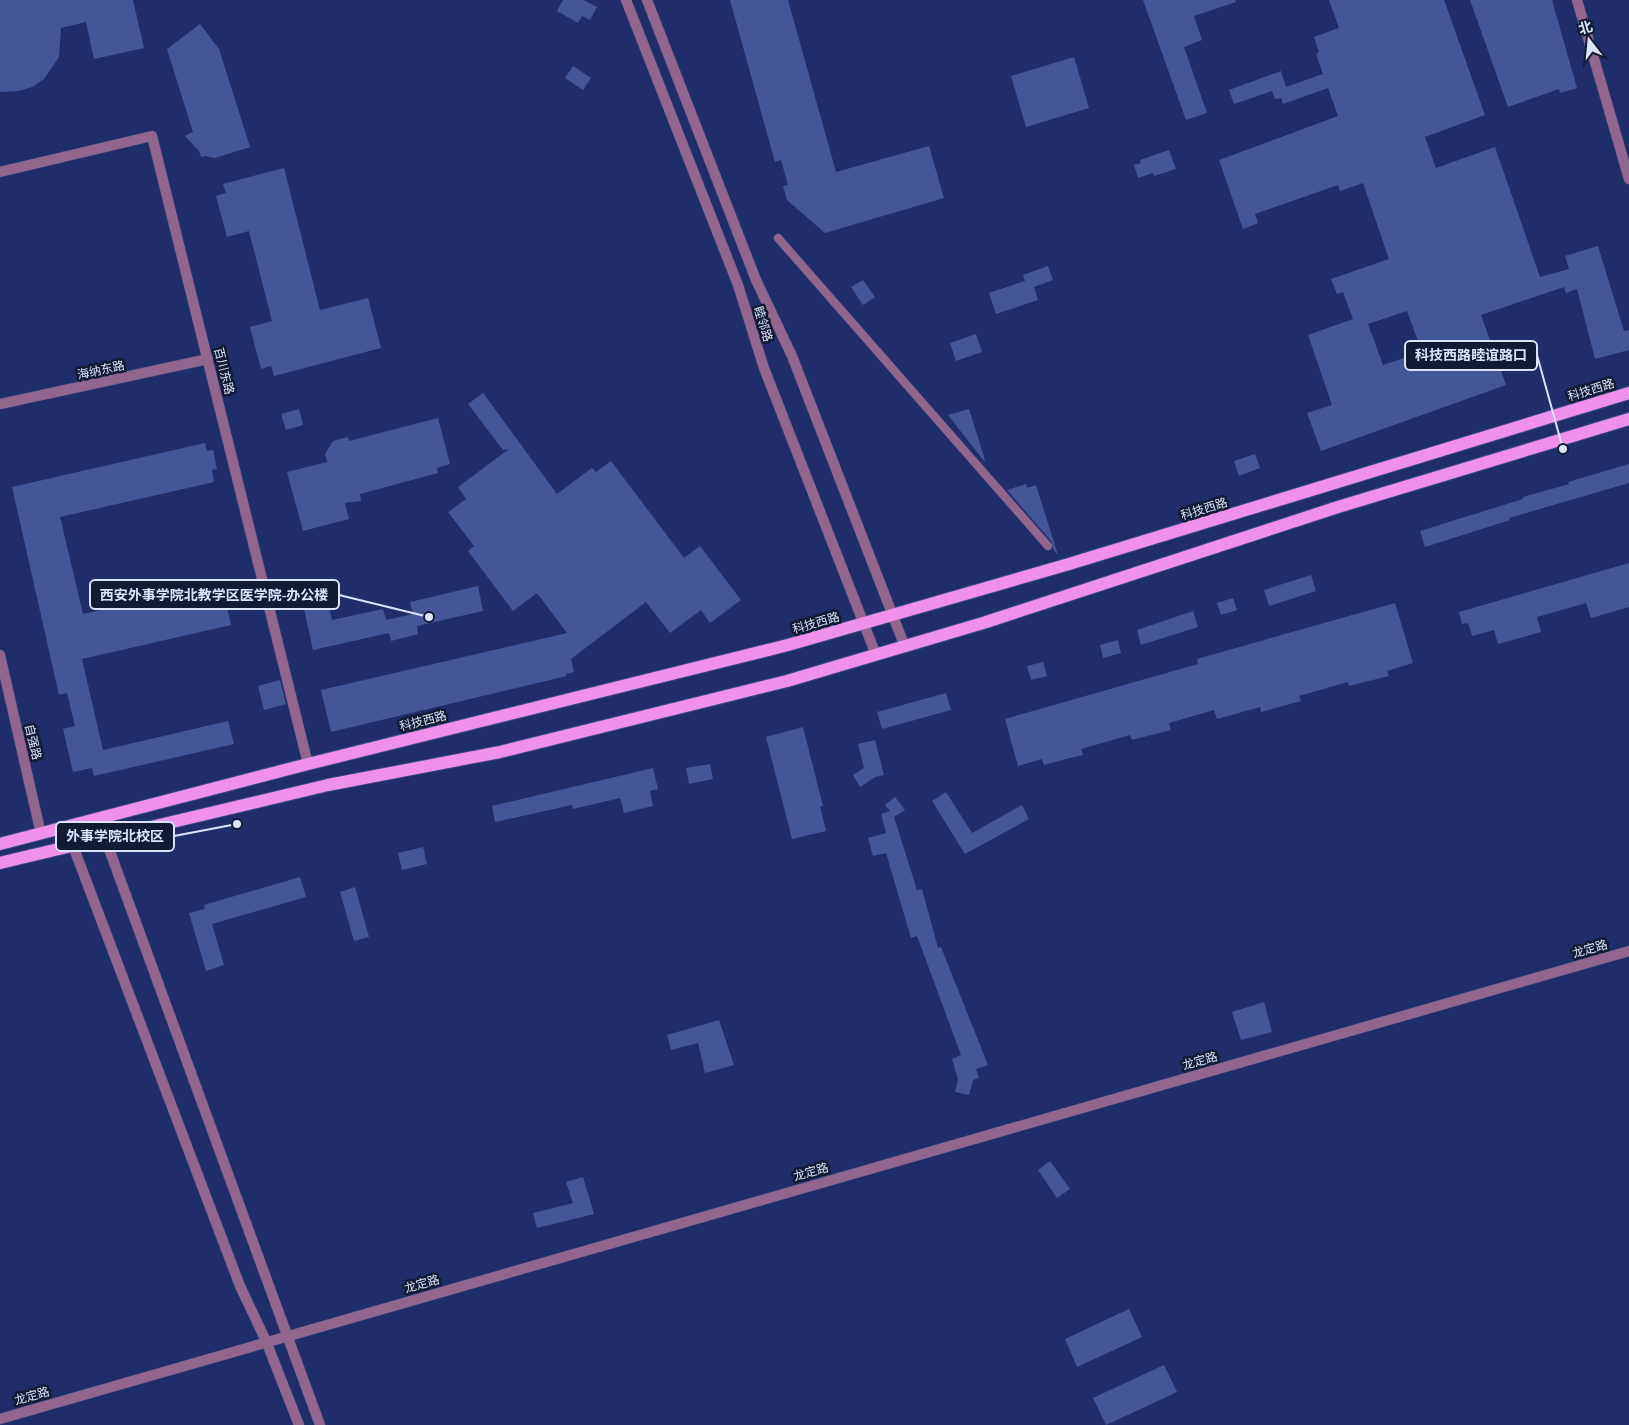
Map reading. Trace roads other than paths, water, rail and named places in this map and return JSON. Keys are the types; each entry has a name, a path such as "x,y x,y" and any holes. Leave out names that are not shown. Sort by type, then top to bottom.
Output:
{"main road":[{"name":"科技西路","path":"0,844 308,764 788,645 1078,562 1629,393"},
{"path":"0,863 328,785 500,752 778,683 905,647 1338,507 1629,419"}],"street":[{"name":"睦邻路","path":"626,0 738,285 764,368 876,655"},
{"name":"睦邻路","path":"647,0 756,280 792,356 905,647"},
{"path":"1577,0 1629,179"},
{"name":"百川东路","path":"0,172 152,136 308,764"},
{"name":"海纳东路","path":"0,404 208,359"},
{"name":"自强路","path":"0,655 3,680 41,834"},
{"path":"105,838 320,1425"},
{"path":"73,846 240,1286 266,1341 299,1425"},
{"name":"龙定路","path":"0,1419 266,1341 1629,951"}],"lane":[{"path":"778,238 1048,546"}],"place":[{"name":"科技西路睦谊路口","path":"1563,449"},
{"name":"西安外事学院北教学区医学院-办公楼","path":"429,617"},
{"name":"外事学院北校区","path":"237,824"}]}
